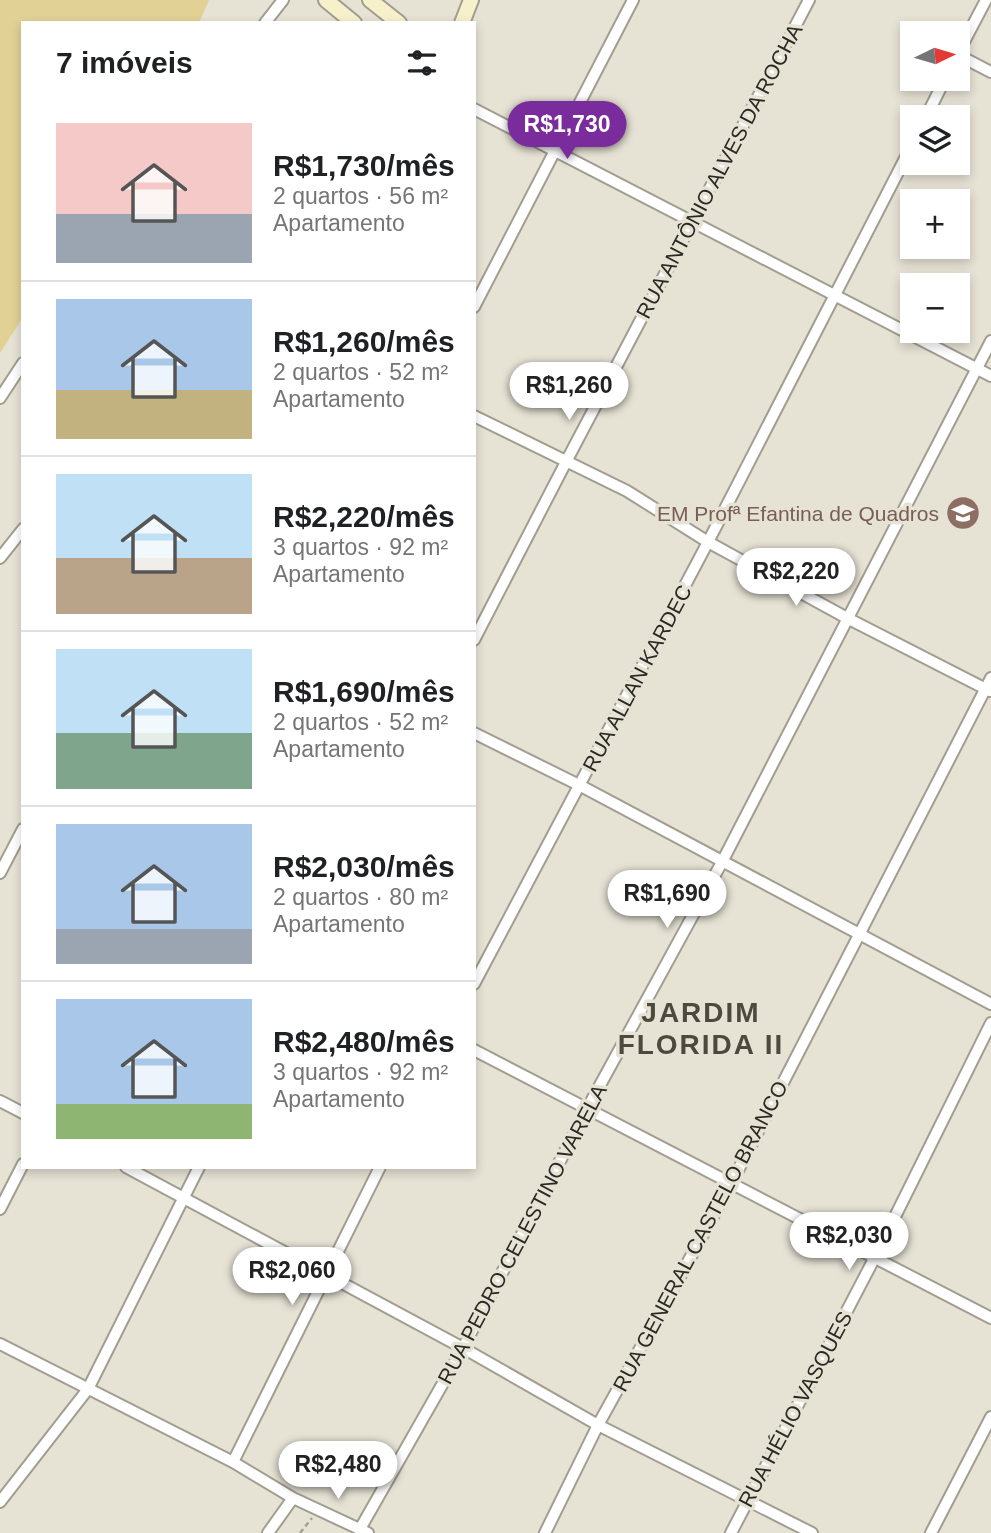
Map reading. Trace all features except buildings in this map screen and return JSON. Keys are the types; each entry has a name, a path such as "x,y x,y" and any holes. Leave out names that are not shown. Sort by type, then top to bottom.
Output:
{"street":[{"path":"267,21 283,0"},
{"path":"326,0 352,21"},
{"path":"370,0 396,21"},
{"path":"463,21 471,0"},
{"path":"476,303 633,0"},
{"name":"RUA ANTÔNIO ALVES DA ROCHA","path":"476,636 809,0"},
{"path":"970,30 986,0"},
{"path":"970,62 991,72"},
{"path":"476,110 991,376"},
{"name":"RUA ALLAN KARDEC","path":"476,980 708,542 900,169"},
{"name":"RUA PEDRO CELESTINO VARELA","path":"364,1531 587,1109 722,862 991,341"},
{"path":"0,398 21,366"},
{"path":"476,417 627,491 708,542 847,618 988,690"},
{"path":"0,558 21,532"},
{"name":"RUA GENERAL CASTELO BRANCO","path":"545,1533 598,1425 732,1182 859,933 988,690 991,678"},
{"path":"476,734 580,786 991,1004"},
{"path":"0,873 21,833"},
{"name":"RUA HÉLIO VASQUES","path":"731,1533 875,1256 991,1023"},
{"path":"476,1052 991,1318"},
{"path":"0,1101 21,1112"},
{"path":"0,1209 21,1168"},
{"path":"130,1169 463,1348 598,1425 812,1533"},
{"path":"0,1502 88,1389 198,1169"},
{"path":"233,1462 379,1169"},
{"path":"0,1344 233,1462 293,1498 364,1531"},
{"path":"931,1533 991,1416"},
{"path":"268,1533 293,1498"}],"path":[{"path":"300,1533 318,1510"}],"shaded area":[{"path":"0,0 209,0 200,21 21,21 21,320 0,353"}],"place":[{"name":"EM Profª Efantina de Quadros","path":"963,513"}],"district":[{"name":"JARDIM FLORIDA II","path":"701,1028"}]}
